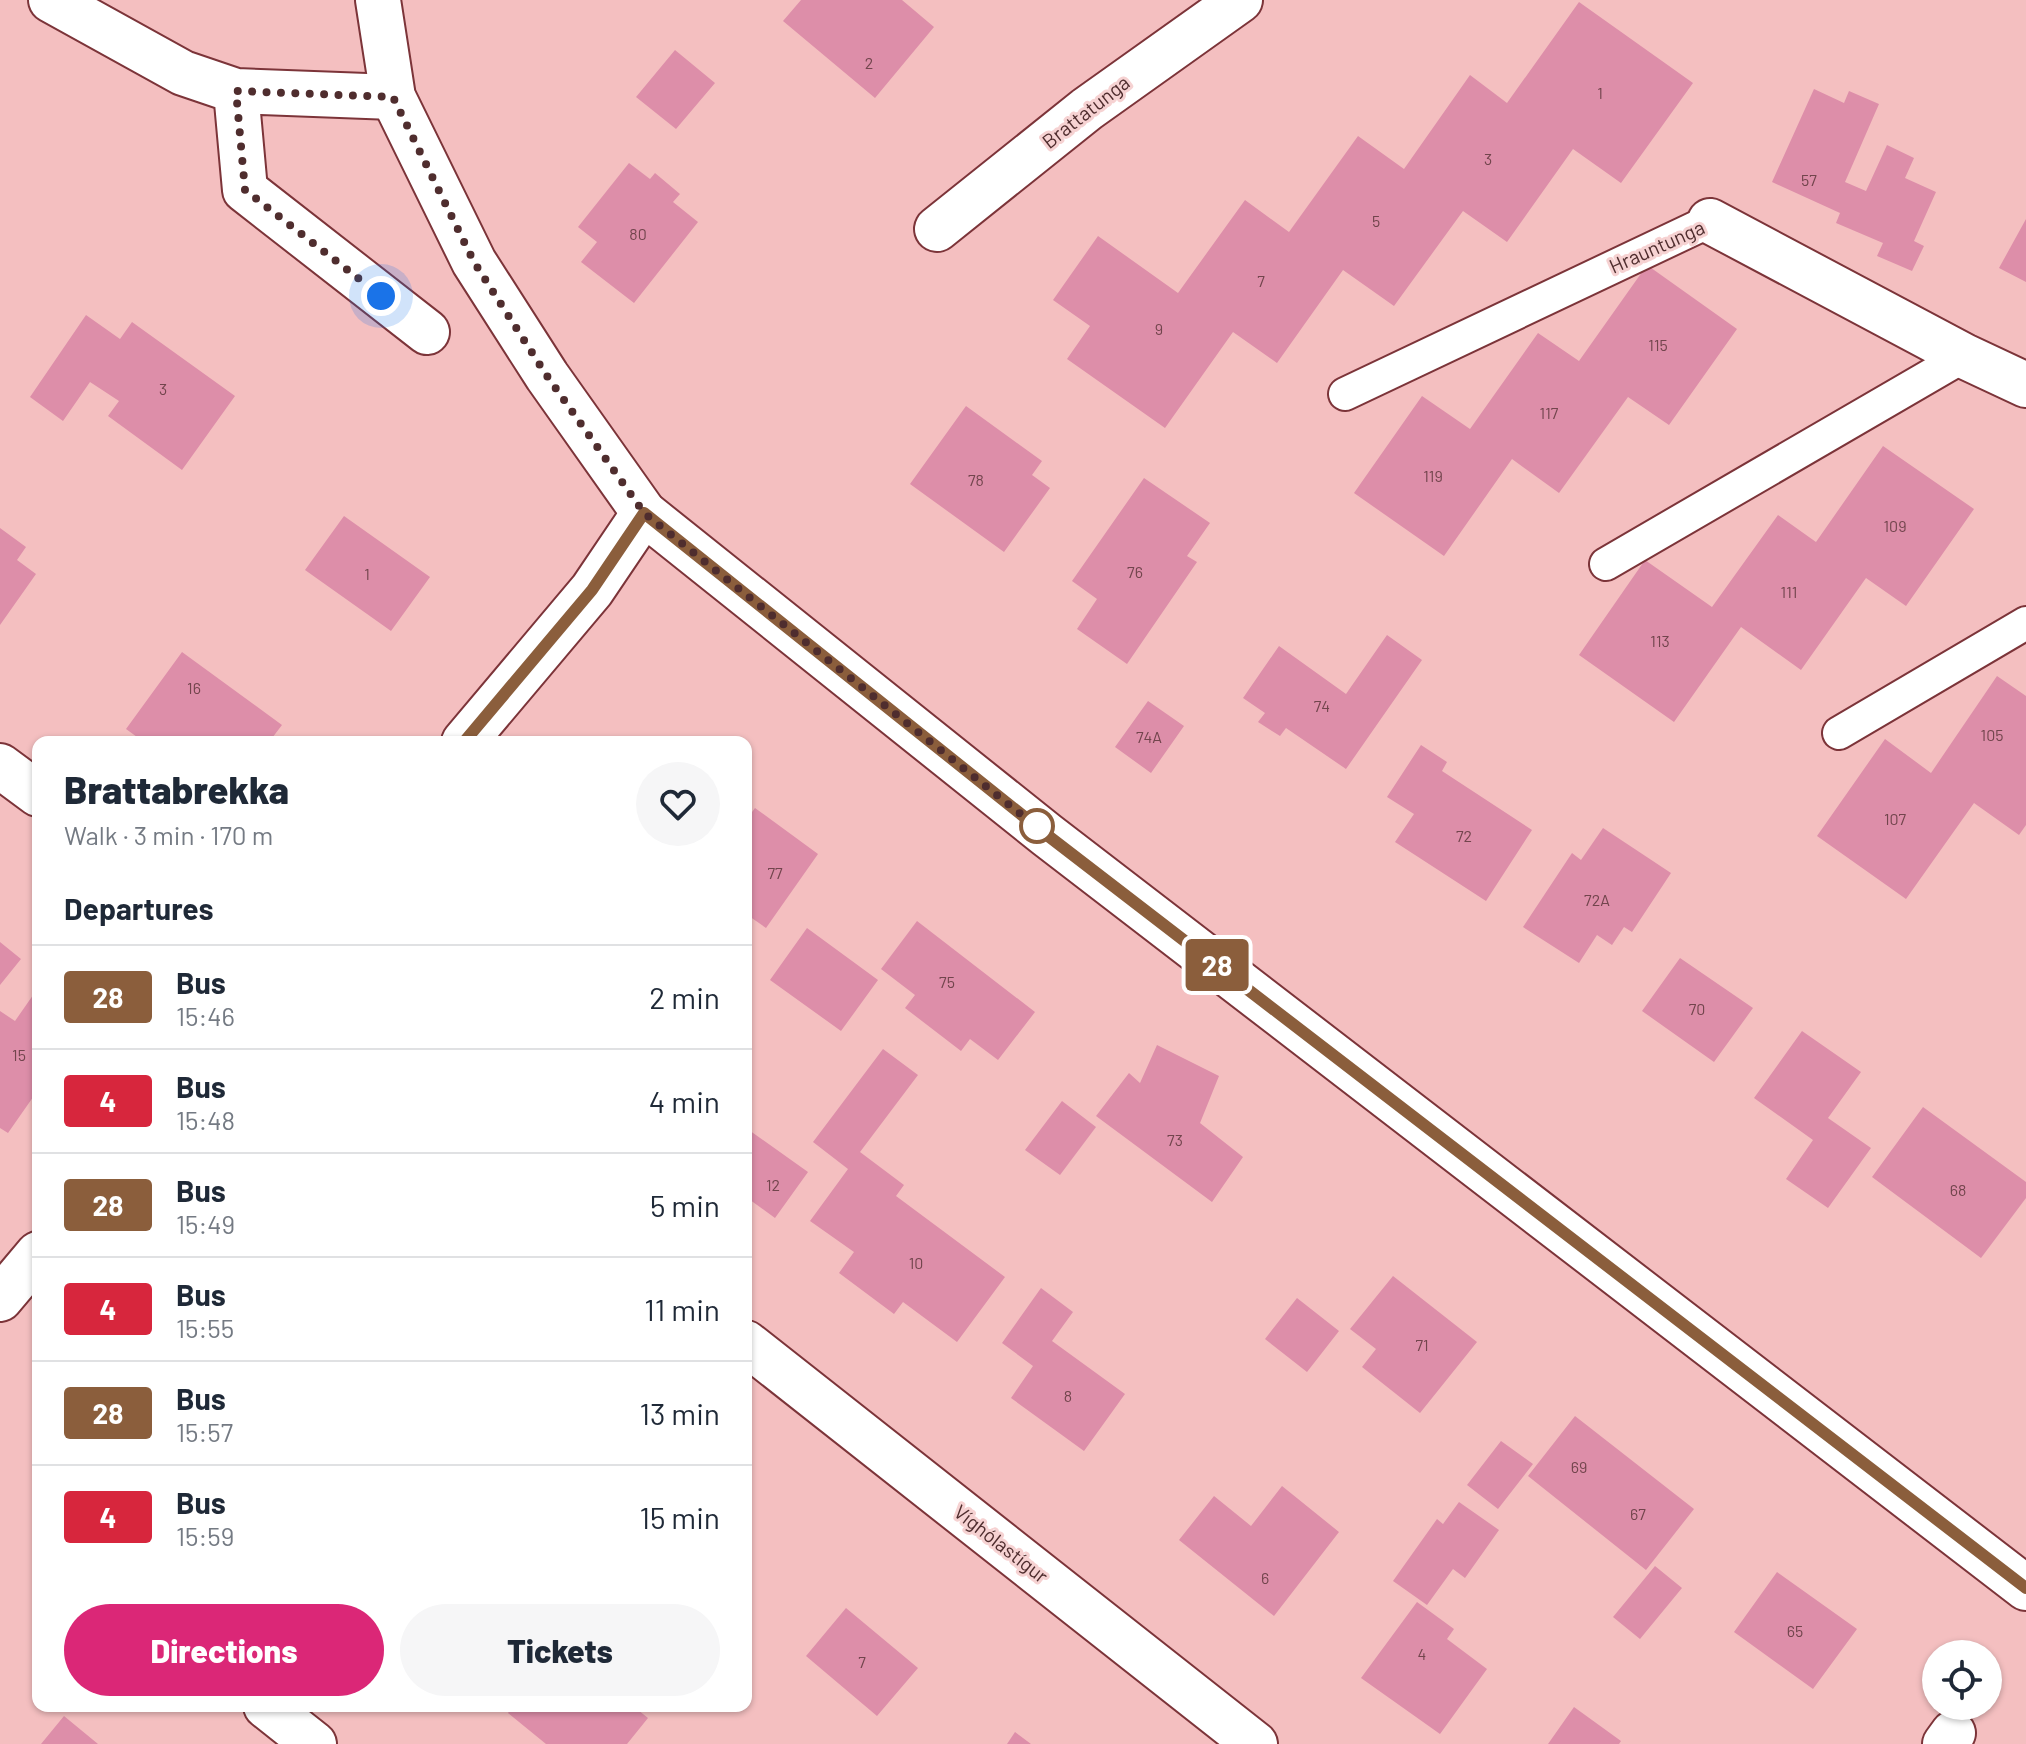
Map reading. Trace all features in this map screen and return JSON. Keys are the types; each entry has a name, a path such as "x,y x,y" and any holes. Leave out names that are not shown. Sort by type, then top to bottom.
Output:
{"street":[{"path":"51,0 183,73 236,91 393,97"},
{"path":"378,0 393,97 474,262 547,376 644,513 1047,835 2026,1588"},
{"name":"Brattatunga","path":"937,229 1087,109 1240,0"},
{"path":"236,91 245,190 427,332"},
{"name":"Hrauntunga","path":"1710,221 1964,356 2026,385"},
{"path":"469,736 592,590 644,513"},
{"path":"0,766 32,790"},
{"path":"0,1299 32,1261"},
{"name":"Víghólastígur","path":"752,1348 1255,1744"},
{"path":"274,1712 314,1744"}],"lane":[{"name":"Hrauntunga","path":"1345,394 1710,221"},
{"path":"1606,564 1964,356"},
{"path":"1839,733 2026,623"}],"building":[{"path":"801,0 902,0 934,27 875,98 783,21"},
{"path":"1579,2 1693,83 1621,183 1573,149 1507,242 1463,211 1394,306 1343,270 1277,363 1233,332 1165,428 1067,359 1090,326 1053,300 1098,236 1178,293 1245,200 1289,232 1358,136 1404,169 1470,75 1507,103"},
{"path":"675,50 715,83 676,129 636,97"},
{"path":"1814,89 1844,103 1849,91 1879,104 1845,182 1866,191 1887,145 1914,158 1905,178 1936,192 1914,241 1924,246 1912,271 1877,256 1883,243 1836,223 1840,213 1772,182"},
{"path":"629,163 650,179 655,173 680,194 673,202 698,222 634,303 581,262 597,242 578,227"},
{"path":"2026,219 2026,282 1999,268"},
{"path":"1647,265 1737,329 1669,425 1628,397 1559,493 1512,459 1444,556 1354,493 1422,396 1470,429 1538,333 1579,361"},
{"path":"86,315 120,339 132,322 235,396 182,470 108,416 119,401 90,382 63,421 30,397"},
{"path":"966,406 1042,461 1032,475 1050,488 1004,552 910,484"},
{"path":"1883,446 1974,509 1906,606 1866,578 1801,670 1741,627 1674,722 1579,655 1645,560 1712,607 1778,515 1816,542"},
{"path":"1144,478 1210,523 1187,556 1197,562 1127,664 1077,629 1097,599 1072,581"},
{"path":"344,516 430,577 391,631 305,570"},
{"path":"0,528 26,547 17,560 36,574 0,625"},
{"path":"1387,635 1422,660 1346,769 1286,728 1280,736 1258,722 1265,713 1243,698 1279,646 1346,694"},
{"path":"182,652 282,725 274,736 136,736 126,729"},
{"path":"1997,676 2026,696 2026,825 2019,835 1974,803 1906,899 1817,836 1885,739 1931,773"},
{"path":"1148,701 1184,726 1151,773 1115,747"},
{"path":"1421,745 1447,762 1442,771 1532,830 1486,901 1395,842 1414,814 1387,797"},
{"path":"755,808 818,854 766,928 752,918 752,812"},
{"path":"1603,828 1671,873 1632,932 1624,927 1612,945 1597,935 1579,963 1523,927 1572,853 1581,860"},
{"path":"917,921 1035,1012 998,1060 970,1039 961,1051 905,1008 915,995 881,969"},
{"path":"807,928 878,980 841,1031 770,980"},
{"path":"0,942 21,959 0,985"},
{"path":"1680,958 1753,1008 1714,1062 1642,1011"},
{"path":"32,997 32,1099 8,1133 0,1128 0,1011 15,1021"},
{"path":"1802,1031 1861,1072 1828,1118 1871,1148 1828,1208 1786,1179 1813,1140 1754,1098"},
{"path":"1157,1045 1219,1076 1200,1123 1243,1157 1212,1202 1096,1116 1129,1073 1140,1083"},
{"path":"883,1049 918,1075 860,1152 904,1185 896,1196 1005,1277 957,1342 903,1302 894,1314 839,1273 854,1252 810,1221 848,1169 813,1142"},
{"path":"1062,1101 1096,1127 1060,1175 1025,1150"},
{"path":"1923,1107 2026,1182 2026,1198 1981,1258 1872,1177"},
{"path":"752,1132 808,1172 775,1218 752,1201"},
{"path":"1393,1276 1477,1342 1420,1413 1362,1367 1376,1349 1350,1329"},
{"path":"1041,1288 1073,1312 1052,1341 1125,1394 1084,1451 1011,1398 1033,1366 1002,1343"},
{"path":"1297,1298 1339,1331 1307,1372 1265,1339"},
{"path":"1575,1416 1694,1509 1646,1570 1528,1476"},
{"path":"1501,1441 1533,1464 1498,1509 1467,1485"},
{"path":"1282,1486 1339,1532 1274,1616 1179,1540 1214,1496 1251,1526"},
{"path":"1459,1502 1499,1530 1465,1578 1453,1569 1427,1605 1393,1581 1437,1519 1443,1524"},
{"path":"1655,1566 1682,1588 1640,1639 1613,1617"},
{"path":"1777,1572 1857,1629 1813,1689 1734,1632"},
{"path":"1417,1602 1454,1629 1447,1639 1487,1669 1440,1734 1361,1678"},
{"path":"846,1608 918,1668 877,1716 806,1656"},
{"path":"1574,1707 1621,1741 1619,1744 1548,1744"},
{"path":"640,1712 648,1718 627,1744 546,1744 508,1713"},
{"path":"64,1716 98,1744 41,1744"},
{"path":"1015,1732 1031,1744 1007,1744"}],"bus line":[{"name":"28","path":"469,736 592,590 644,513 1047,835 2026,1588"}],"route":[{"path":"381,296 245,190 236,91 393,97 474,262 547,376 644,513 1047,835 1037,826"}]}
